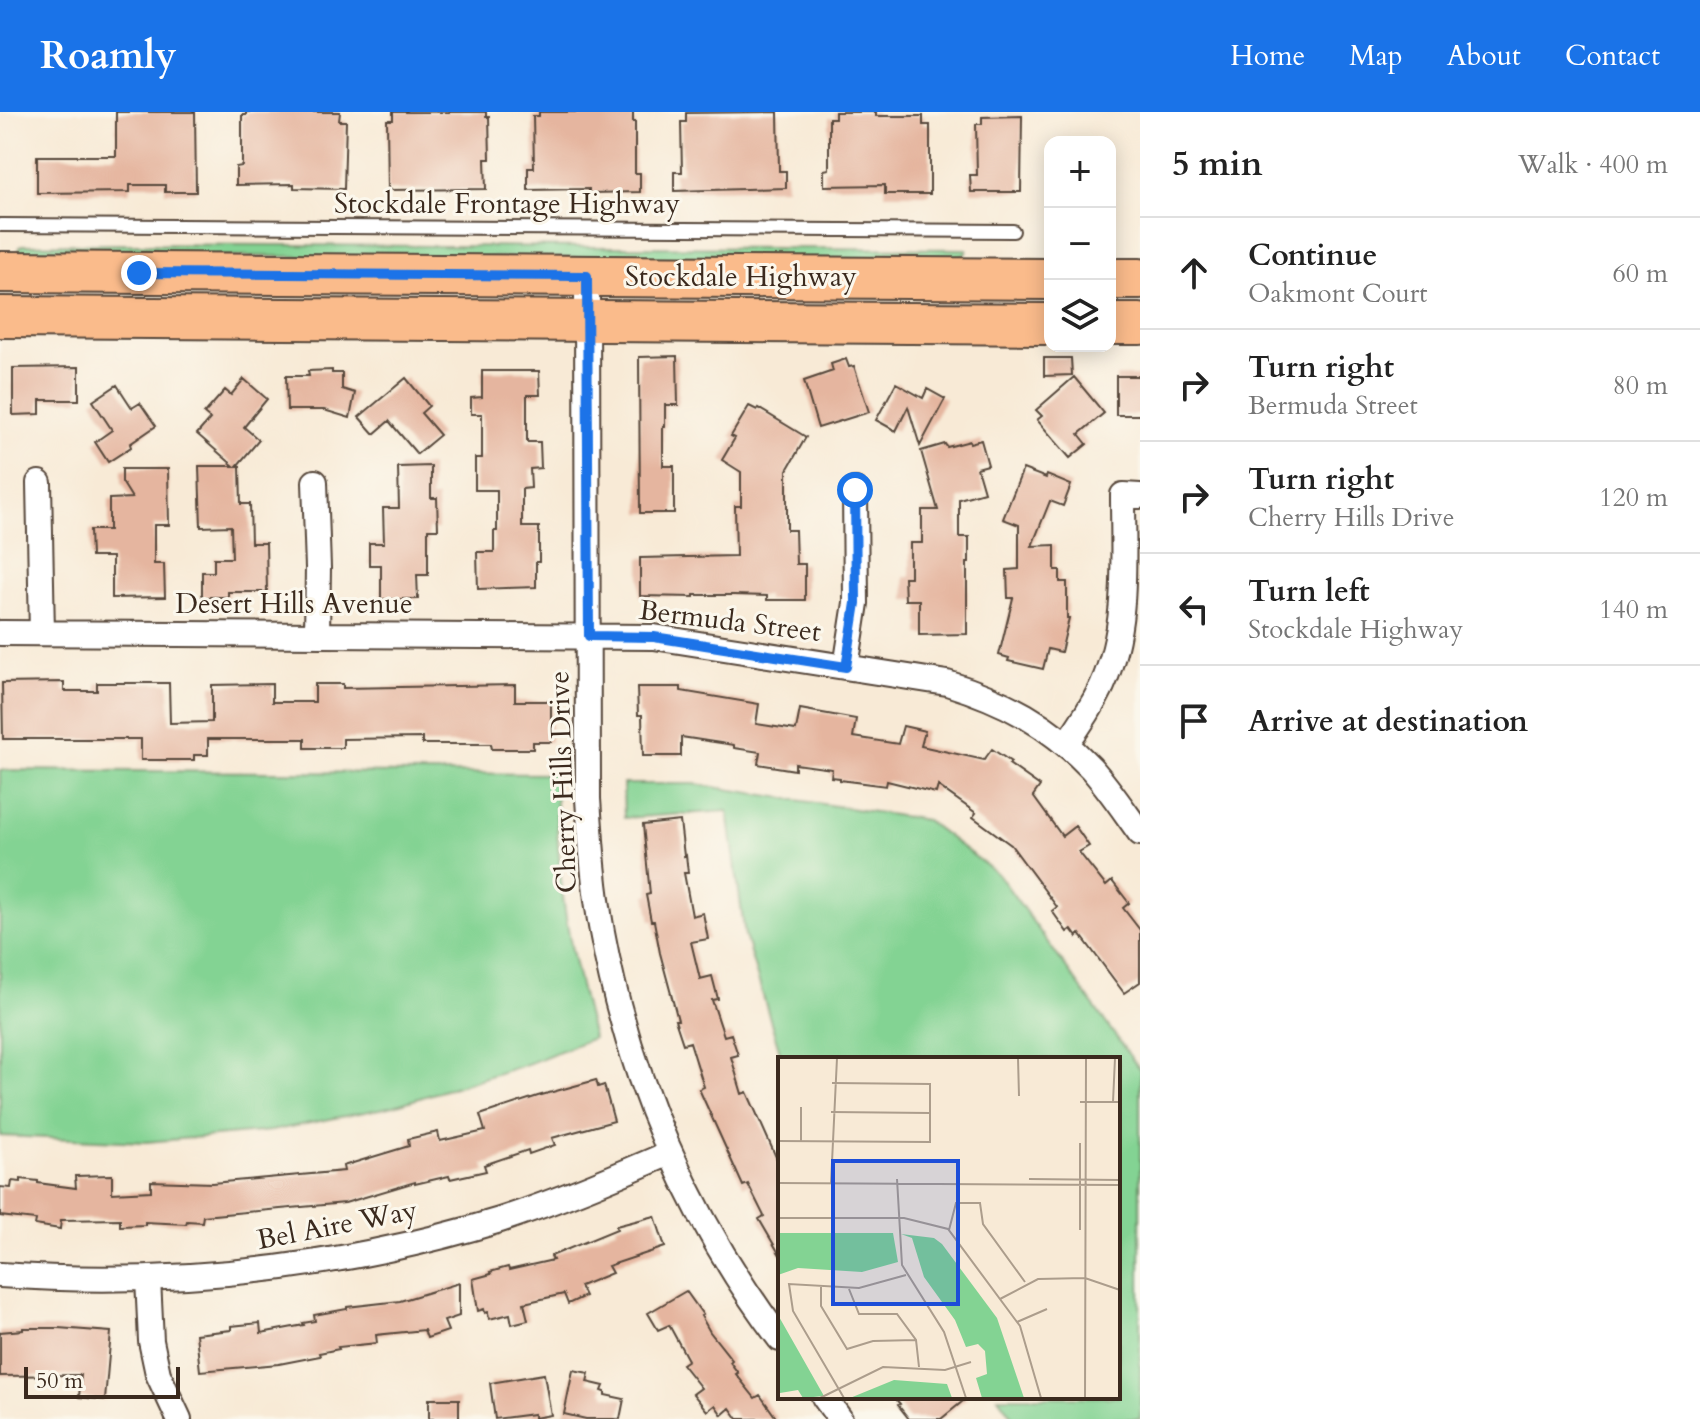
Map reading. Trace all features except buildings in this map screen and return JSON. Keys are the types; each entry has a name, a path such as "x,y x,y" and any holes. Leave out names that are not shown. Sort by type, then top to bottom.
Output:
{"main road":[{"name":"Stockdale Highway","path":"0,272 1044,279"},
{"path":"1116,279 1140,279"},
{"name":"Stockdale Highway","path":"0,317 1044,324"},
{"path":"1116,324 1140,324"}],"street":[{"name":"Cherry Hills Drive","path":"587,276 588,799 602,931 634,1060 670,1153 727,1262 778,1336"},
{"path":"315,482 317,634"},
{"path":"39,483 42,633"},
{"path":"846,667 856,603 855,490"},
{"path":"1066,744 1103,685 1114,654 1122,592 1123,495 1140,496"},
{"name":"Desert Hills Avenue","path":"0,633 589,636"},
{"name":"Bermuda Street","path":"589,636 654,637 947,683 980,694 1017,710 1066,744 1092,770 1140,833"},
{"name":"Bel Aire Way","path":"0,1275 53,1279 148,1279 238,1274 327,1262 414,1243 501,1219 585,1189 670,1153"},
{"path":"148,1279 151,1341 158,1374 179,1419"},
{"path":"825,1399 840,1419"}],"lane":[{"name":"Stockdale Frontage Highway","path":"0,225 1013,231"}],"green space":[{"path":"22,245 967,249 965,255 943,260 22,255 18,250"},
{"path":"0,770 555,774 564,904 593,1038 527,1064 394,1106 271,1131 146,1142 0,1136"},
{"path":"623,784 694,784 926,820 999,875 1140,1070 1140,1419 1014,1419 999,1399 1120,1399 1120,1057 781,1057 745,936 728,811 624,818"}],"route":[{"path":"139,273 587,276 589,636 654,637 846,667 856,603 855,490"}]}
